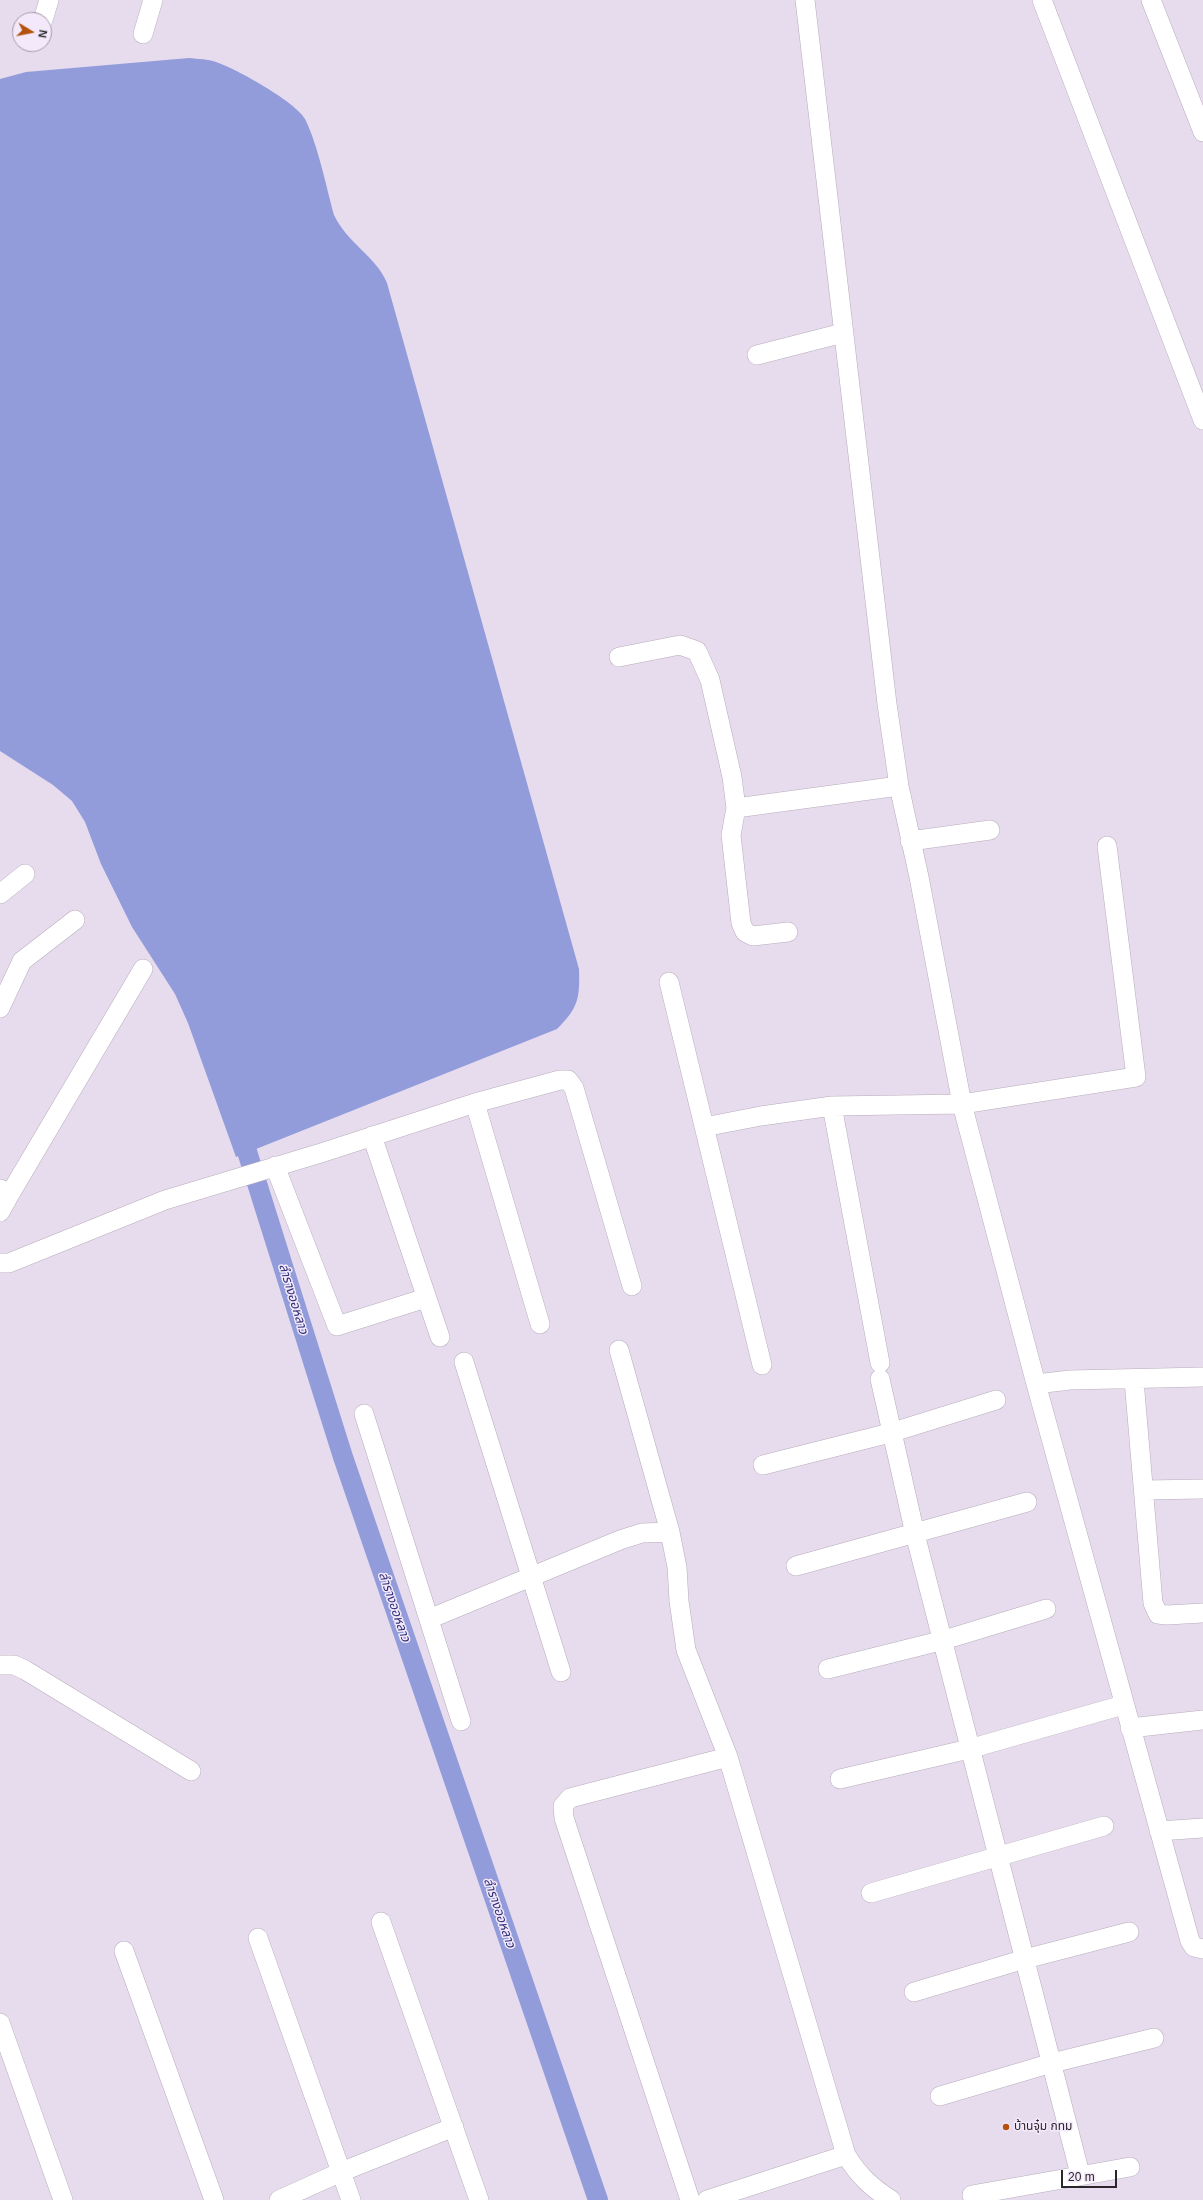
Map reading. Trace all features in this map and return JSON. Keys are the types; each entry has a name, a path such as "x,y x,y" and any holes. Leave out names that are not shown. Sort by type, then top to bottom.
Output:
{"street":[{"path":"45,12 49,0"},
{"path":"143,34 153,0"},
{"path":"806,0 886,704 899,786 962,1104 1123,1705 1190,1941 1194,1947 1203,1950"},
{"path":"1042,0 1203,420"},
{"path":"1151,0 1203,132"},
{"path":"757,355 843,333"},
{"path":"619,657 680,644 698,651 710,680 732,777 736,808 731,835 741,922 745,932 753,936 788,932"},
{"path":"736,808 899,786"},
{"path":"910,841 990,830"},
{"path":"704,1128 761,1116 832,1106 962,1104 1136,1077 1107,846"},
{"path":"0,894 25,874"},
{"path":"0,1008 22,961 75,920"},
{"path":"0,1212 5,1192 143,969"},
{"path":"669,982 762,1365"},
{"path":"0,1263 9,1263 165,1200 475,1103 560,1080 568,1080 574,1088 632,1286"},
{"path":"475,1103 540,1324"},
{"path":"832,1106 890,1432 915,1534 944,1640 969,1748 1080,2174"},
{"path":"372,1136 440,1337"},
{"path":"276,1166 337,1326 426,1298"},
{"path":"620,1350 670,1532 677,1567 679,1601 686,1650 728,1757 846,2155 858,2174 874,2189 891,2200"},
{"path":"464,1362 530,1577 561,1672"},
{"path":"1036,1384 1070,1380 1134,1380 1203,1377"},
{"path":"1134,1380 1153,1603 1158,1614 1203,1614"},
{"path":"763,1465 890,1432 996,1400"},
{"path":"364,1414 461,1721"},
{"path":"1144,1490 1203,1489"},
{"path":"796,1566 1027,1502"},
{"path":"429,1619 637,1535 670,1532"},
{"path":"828,1669 944,1640 1046,1609"},
{"path":"0,1665 14,1665 26,1670 191,1771"},
{"path":"840,1779 969,1748 1123,1705"},
{"path":"1130,1728 1203,1720"},
{"path":"690,2200 564,1818 564,1806 570,1798 728,1757"},
{"path":"871,1893 1104,1826"},
{"path":"1159,1831 1203,1828"},
{"path":"382,1922 479,2200"},
{"path":"914,1992 1025,1959 1129,1932"},
{"path":"258,1938 351,2200"},
{"path":"124,1951 214,2200"},
{"path":"0,2023 3,2043 63,2200"},
{"path":"940,2096 1052,2062 1154,2038"},
{"path":"279,2200 341,2172 454,2127"},
{"path":"707,2200 846,2155"},
{"path":"972,2196 1080,2174 1130,2167"}],"water":[{"path":"189,58 213,61 225,65 264,86 299,112 305,119 310,129 334,215 346,234 376,265 387,283 579,969 579,988 576,1002 569,1015 557,1029 236,1157 188,1023 175,994 132,927 101,864 85,822 72,801 53,785 0,751 0,79 26,72"}],"waterway":[{"name":"ลำรางออหลาว","path":"239,1126 343,1457 598,2200"}],"place":[{"name":"บ้านจุ๋ม กทม","path":"1006,2127"}]}
